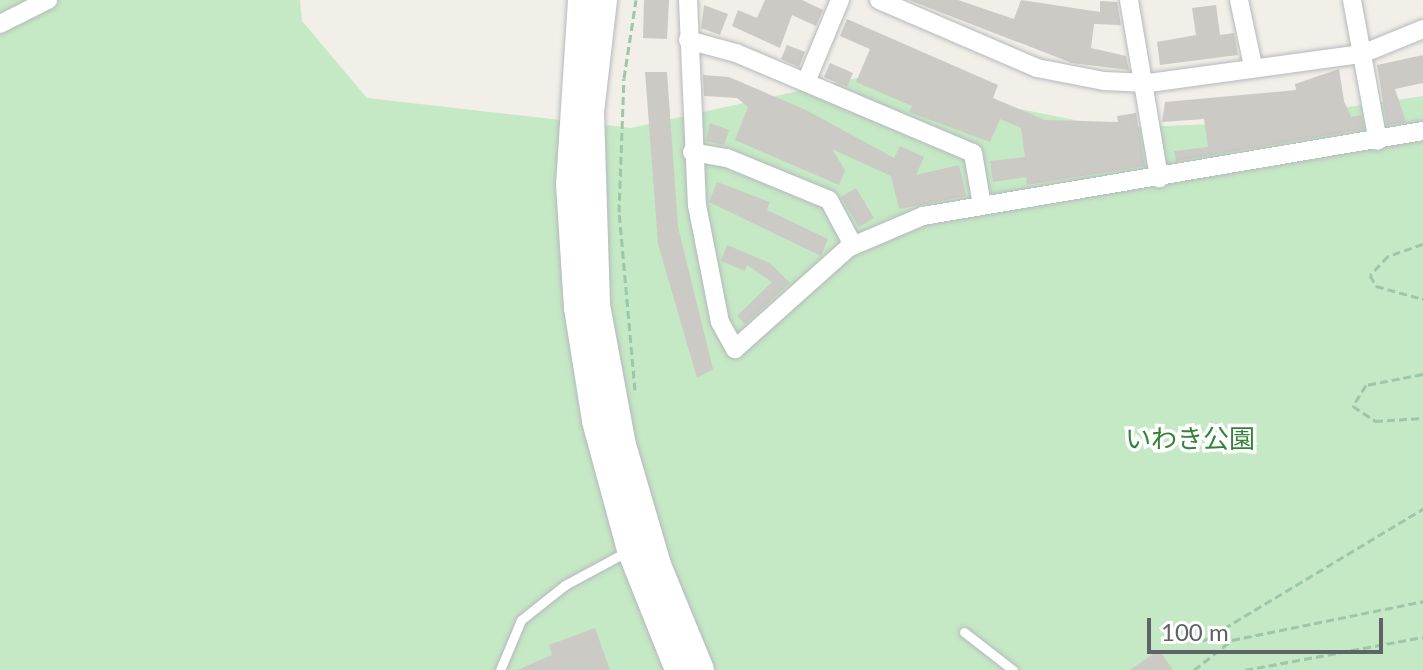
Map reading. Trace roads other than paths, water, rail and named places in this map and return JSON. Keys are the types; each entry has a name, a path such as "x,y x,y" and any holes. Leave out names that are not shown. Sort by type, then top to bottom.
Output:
{"street":[{"path":"0,24 48,0"},
{"path":"581,0 569,184 577,308 595,421 640,546 678,670"},
{"path":"604,0 591,113 597,305 640,546 701,670"},
{"path":"688,0 692,152 705,255 720,322 735,349 853,245 923,216 1423,131"},
{"path":"806,82 840,0"},
{"path":"879,0 1037,68 1143,83 1253,66 1362,54 1423,29"},
{"path":"1129,0 1159,178"},
{"path":"1239,0 1253,66"},
{"path":"1352,0 1378,141"},
{"path":"688,40 806,82 973,153 982,205"},
{"path":"692,152 727,158 829,200 853,245"}],"lane":[{"path":"500,670 521,620 565,585 640,546"},
{"path":"964,632 1013,670"}],"park label":[{"name":"いわき公園","path":"1190,439"}]}
